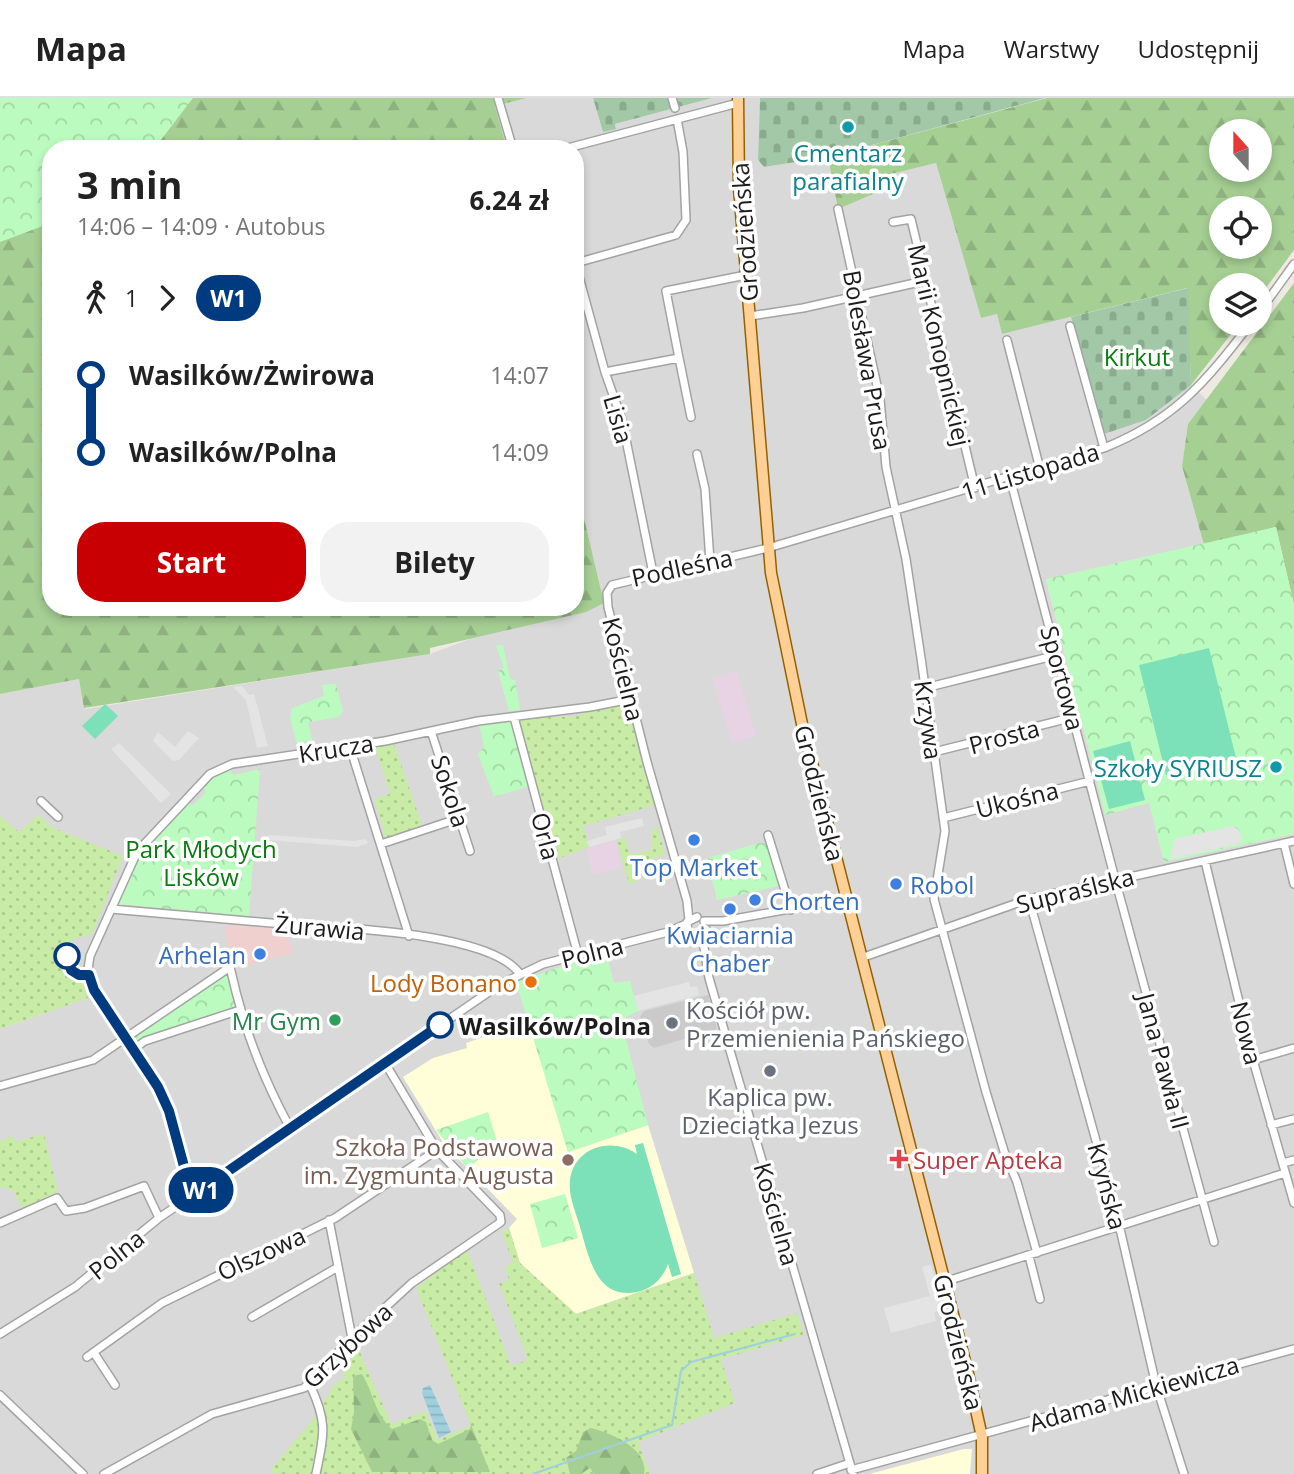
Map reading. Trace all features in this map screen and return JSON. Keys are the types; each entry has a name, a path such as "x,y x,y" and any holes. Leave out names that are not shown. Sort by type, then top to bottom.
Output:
{"main road":[{"name":"Grodzieńska","path":"738,101 739,188 768,548 802,724 982,1437 982,1474"}],"street":[{"path":"498,98 510,140"},
{"path":"672,98 675,108"},
{"path":"584,144 738,101"},
{"path":"584,263 676,235 682,228 686,220 683,152 677,119"},
{"name":"Bolesława Prusa","path":"838,209 880,399 886,467 896,511"},
{"name":"Marii Konopnickiej","path":"893,222 911,219 975,488"},
{"path":"1272,294 1294,264"},
{"path":"691,417 666,291 746,275"},
{"path":"750,316 924,281"},
{"name":"Lisia","path":"584,295 605,372 622,420 653,573"},
{"path":"1070,326 1104,449"},
{"name":"11 Listopada","path":"768,548 1040,469 1104,449 1129,438 1175,411 1240,336"},
{"path":"1007,340 1040,469"},
{"path":"605,372 679,358"},
{"path":"697,454 705,489 710,561"},
{"name":"Sportowa","path":"1010,478 1115,879"},
{"name":"Krzywa","path":"896,511 906,559 945,831 934,899 986,1092 1004,1151 1017,1182 1040,1299"},
{"name":"Podleśna","path":"606,598 609,589 617,582 768,548"},
{"name":"Kościelna","path":"606,598 687,901 851,1469"},
{"path":"925,688 1057,655"},
{"name":"Krucza","path":"192,1196 169,1111 135,1048 94,990 88,969 90,956 137,852 215,770 232,764 350,747 514,716 631,699"},
{"name":"Orla","path":"514,716 578,955"},
{"name":"Prosta","path":"934,752 1074,718"},
{"name":"Sokola","path":"431,731 470,851"},
{"path":"350,747 409,936"},
{"name":"Ukośna","path":"943,818 1090,781"},
{"path":"41,801 58,817"},
{"path":"381,844 460,818"},
{"path":"768,835 791,910"},
{"name":"Supraślska","path":"861,958 1030,899 1294,841"},
{"path":"1284,843 1294,884"},
{"name":"Nowa","path":"1205,861 1253,1060 1294,1203"},
{"name":"Jana Pawła II","path":"1115,879 1214,1242"},
{"name":"Polna","path":"0,1334 75,1287 159,1218 520,974 578,955 668,932 846,899"},
{"name":"Kryńska","path":"1030,899 1120,1227 1156,1385 1184,1474"},
{"name":"Żurawia","path":"111,909 409,936 481,950 509,961 520,974"},
{"path":"0,1086 93,1060 230,967 240,1010 262,1074 290,1128"},
{"path":"135,1048 145,1041 240,1010"},
{"path":"1253,1060 1294,1048"},
{"path":"385,1063 437,1150"},
{"path":"1271,1125 1294,1119"},
{"name":"Olszowa","path":"115,1385 90,1355 162,1303 329,1220 437,1150"},
{"name":"Grzybowa","path":"104,1474 212,1414 307,1387 352,1338 412,1283 500,1223 500,1215 437,1150"},
{"path":"1283,1163 1294,1160"},
{"path":"944,1282 1285,1172"},
{"path":"0,1223 57,1198 66,1210 85,1208 144,1186 159,1218"},
{"path":"329,1220 352,1338"},
{"path":"252,1317 338,1268"},
{"name":"Adama Mickiewicza","path":"817,1474 851,1469 982,1437 1156,1385 1294,1349"},
{"path":"307,1387 323,1413 325,1429 316,1474"},
{"path":"0,1395 83,1474"}],"shaded area":[{"path":"527,98 593,98 603,132 616,128 615,124 712,98 760,98 758,160 764,167 828,157 838,209 887,187 883,176 936,163 981,318 997,314 1002,334 1071,317 1104,434 1146,420 1191,385 1207,400 1188,424 1182,466 1204,545 1046,580 1068,665 1150,803 1164,861 1294,834 1294,1474 0,1474 0,1029 88,998 84,984 0,933 0,694 79,679 85,709 430,654 478,636 554,616 584,616 584,608 604,603 584,518 584,140 504,140 495,106"},
{"path":"737,671 756,736 732,743 712,678"},
{"path":"242,686 249,695 254,694 268,746 257,748 246,700 233,687"},
{"path":"188,731 199,738 179,760 173,761 153,741 158,732 175,747"},
{"path":"119,743 171,794 161,803 111,749"},
{"path":"642,818 644,826 620,832 621,838 589,847 587,841 607,835 605,827"},
{"path":"1233,826 1239,830 1242,840 1238,844 1170,859 1175,839"},
{"path":"268,835 353,841 366,839 368,843 357,847 267,840"},
{"path":"615,840 622,867 593,875 586,848"},
{"path":"232,923 288,929 293,953 234,969 224,928"},
{"path":"689,982 690,987 697,986 699,995 638,1011 634,996"},
{"path":"708,995 717,1029 654,1048 649,1044 640,1017 644,1011"},
{"name":"Szkoła Podstawowa im. Zygmunta Augusta","path":"530,1021 568,1152 648,1125 694,1273 576,1314 520,1263 509,1228 517,1219 444,1144 403,1077 433,1058 467,1048 466,1043"},
{"path":"931,1265 943,1309 934,1312 936,1321 891,1333 884,1308 930,1296 922,1267"},
{"path":"972,1449 970,1474 869,1474"}],"green space":[{"path":"0,98 527,98 495,106 504,140 42,140 42,616 569,616 430,648 430,654 84,708 79,679 0,694"},
{"path":"0,98 193,98 161,140 42,140 42,226 0,242"},
{"path":"593,98 712,98 615,124 616,129 603,132"},
{"name":"Cmentarz parafialny","path":"760,98 1045,98 828,157 764,167 758,160"},
{"path":"1047,98 1294,98 1294,250 1272,280 1272,273 1209,273 1209,336 1230,336 1191,385 1187,288 1002,334 997,314 981,318 936,163 883,176 887,188 838,209 828,157"},
{"path":"1294,283 1294,605 1276,527 1204,545 1182,466 1188,424 1254,336 1272,336 1272,312"},
{"name":"Kirkut","path":"1188,288 1191,385 1146,420 1104,434 1071,317"},
{"path":"584,518 604,603 584,612"},
{"path":"1276,527 1294,605 1294,834 1164,862 1149,803 1105,815 1046,579"},
{"path":"503,645 510,679 515,680 520,710 509,711 498,671 504,668 496,646"},
{"path":"1209,648 1236,758 1166,775 1139,665"},
{"path":"336,684 343,711 339,717 308,722 312,740 297,744 290,718 292,708 324,696 322,685"},
{"path":"620,701 632,703 659,804 583,826 589,847 557,859 520,723 514,717 573,717"},
{"path":"105,704 118,716 95,739 82,726"},
{"path":"512,721 533,785 494,797 478,754 484,747 479,724"},
{"path":"1130,741 1145,800 1109,809 1093,751"},
{"path":"394,744 423,828 388,839 381,834 384,831 374,799 390,794 375,746"},
{"name":"Park Młodych Lisków","path":"230,769 233,775 260,769 249,916 117,904 138,857 188,803 193,805 206,792 203,788 218,773"},
{"path":"38,815 53,828 123,856 92,934 74,939 61,949 65,973 84,984 88,998 0,1029 0,816 19,832"},
{"path":"658,828 665,854 634,866 637,881 629,884 617,841 625,837 630,855 651,850 651,829"},
{"path":"763,842 768,846 783,885 717,900 707,858"},
{"path":"607,956 614,983 630,981 638,1011 621,1020 648,1125 568,1152 516,982 580,960"},
{"path":"229,971 238,1009 135,1043 134,1038"},
{"path":"488,1112 497,1141 468,1169 436,1130"},
{"path":"44,1134 58,1192 22,1208 13,1190 0,1187 0,1141 13,1136 15,1142"},
{"path":"643,1143 681,1274 672,1277 668,1264 652,1286 642,1291 623,1293 603,1283 596,1274 571,1198 570,1180 573,1169 586,1153 596,1148 617,1146 637,1154 635,1145"},
{"path":"565,1194 578,1238 542,1248 530,1204"},
{"path":"509,1228 520,1263 576,1314 694,1273 714,1338 797,1313 804,1335 721,1359 735,1403 638,1442 650,1474 273,1474 271,1469 317,1415 334,1385 345,1377 338,1361 355,1341 391,1424 425,1411 438,1440 471,1425 416,1288 467,1249 511,1366 528,1360 499,1283 509,1280 505,1267 513,1263 502,1232"},
{"path":"362,1374 378,1410 392,1429 420,1419 426,1422 432,1440 438,1444 470,1429 471,1425 490,1472 372,1472 351,1429 354,1412 353,1376"},
{"path":"591,1428 617,1438 634,1449 644,1465 644,1474 594,1474 590,1468 581,1474 570,1474 566,1458 576,1451 583,1432"}],"water":[{"path":"430,1385 451,1432 439,1438 422,1393 423,1388"}],"waterway":[{"path":"533,1474 672,1425 681,1371 691,1362 795,1334"}],"bus line":[{"name":"W1","path":"67,956 71,970 79,975 89,975 94,990 135,1048 158,1087 169,1111 192,1196 440,1025"}],"place":[{"name":"Cmentarz parafialny","path":"848,127"},
{"name":"Szkoły SYRIUSZ","path":"1276,767"},
{"name":"Top Market","path":"694,840"},
{"name":"Robol","path":"896,884"},
{"name":"Chorten","path":"755,900"},
{"name":"Kwiaciarnia Chaber","path":"730,909"},
{"name":"Arhelan","path":"260,954"},
{"name":"Lody Bonano","path":"531,982"},
{"name":"Mr Gym","path":"335,1020"},
{"name":"Kościół pw. Przemienienia Pańskiego","path":"672,1023"},
{"name":"Wasilków/Polna","path":"440,1025"},
{"name":"Kaplica pw. Dzieciątka Jezus","path":"770,1071"},
{"name":"Super Apteka","path":"899,1159"},
{"name":"Szkoła Podstawowa im. Zygmunta Augusta","path":"568,1160"}]}
